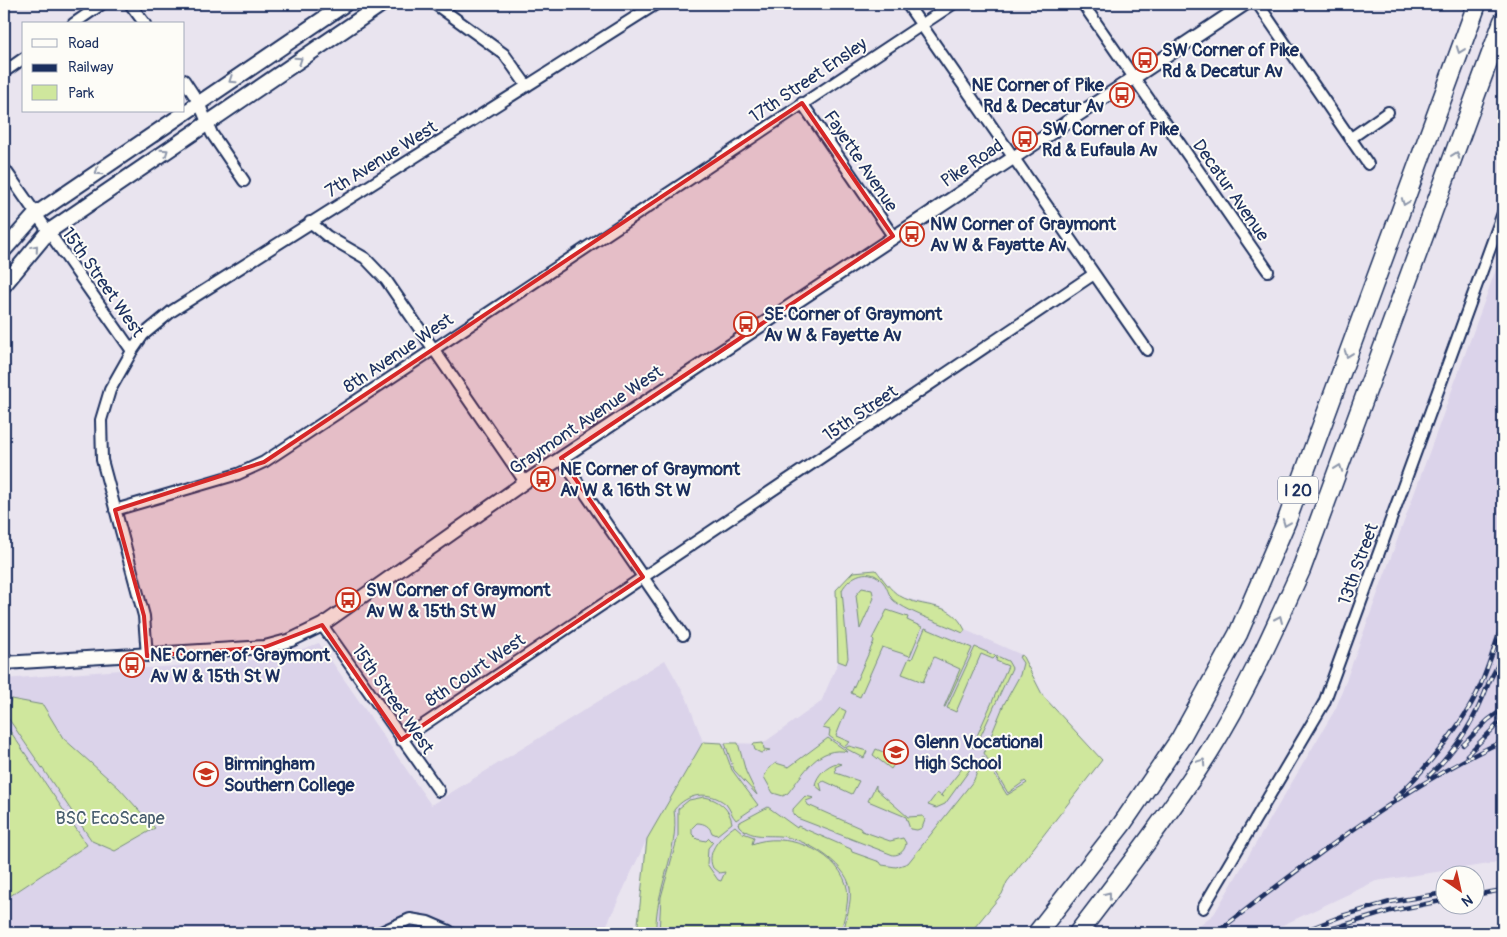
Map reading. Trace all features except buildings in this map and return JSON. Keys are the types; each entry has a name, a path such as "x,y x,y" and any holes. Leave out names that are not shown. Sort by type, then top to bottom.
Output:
{"highway":[{"name":"I 20","path":"1037,933 1122,824 1180,739 1238,634 1287,520 1477,4"},
{"name":"I 20","path":"1078,933 1141,852 1209,752 1268,644 1301,570 1503,21"}],"main road":[{"path":"4,250 36,214 345,4"},
{"path":"4,286 48,232 382,4"}],"street":[{"path":"76,22 102,4"},
{"path":"130,4 143,22"},
{"path":"435,4 504,54 527,86"},
{"name":"7th Avenue West","path":"132,351 143,335 172,311 656,4"},
{"path":"907,4 1147,350"},
{"name":"17th Street Ensley","path":"680,184 953,4"},
{"name":"Decatur Avenue","path":"1083,4 1268,271"},
{"name":"Pike Road","path":"893,236 1245,4"},
{"path":"1258,4 1368,164"},
{"path":"4,72 22,59"},
{"path":"185,81 200,102 212,134 244,181"},
{"name":"Fayette Avenue","path":"802,103 893,236"},
{"path":"1351,138 1388,112"},
{"name":"15th Street West","path":"4,168 132,351 110,390 101,420 102,460 144,616 148,656"},
{"name":"8th Avenue West","path":"115,510 238,474 264,462 680,184"},
{"name":"13th Street","path":"1203,908 1324,702 1503,213"},
{"path":"310,222 327,236 366,258 386,280 525,482"},
{"name":"Graymont Avenue West","path":"4,663 148,656 265,647 291,640 322,625 525,482 893,236"},
{"name":"15th Street","path":"643,577 1094,274"},
{"path":"561,458 683,635"},
{"name":"8th Court West","path":"401,740 643,577"},
{"name":"15th Street West","path":"322,625 401,740 439,791"},
{"path":"379,933 410,919 428,922 449,932"}],"highlighted area":[{"path":"802,103 893,236 561,458 643,577 401,740 322,625 265,647 147,656 144,616 115,510 264,462"}],"shaded area":[{"path":"1503,250 1503,862 1484,865 1434,864 1434,872 1376,881 1266,933 1189,933 1214,914 1336,708"},
{"name":"Birmingham Southern College","path":"876,570 892,590 902,597 944,608 960,621 965,630 1022,655 1043,696 1102,760 1007,882 1002,894 970,933 637,933 646,841 603,933 4,933 4,679 277,658 319,643 431,805 665,660 687,699 703,742 762,744 821,702 840,658 836,590 853,572"}],"green space":[{"path":"876,570 896,594 918,603 944,609 952,614 959,620 965,630 963,633 905,608 892,599 885,585 878,577 872,574 861,574 850,580 842,590 848,658 846,664 838,661 836,590 853,572"},
{"path":"862,588 872,590 874,598 860,629 856,595"},
{"path":"887,610 908,617 907,620 922,627 910,656 882,647 860,697 851,693 874,641 872,639"},
{"path":"925,628 972,648 945,707 960,669 934,657 923,682 902,674 909,658 912,659"},
{"path":"975,647 996,656 993,659 981,654 956,712 947,708"},
{"path":"1022,655 1043,696 1102,760 1007,882 1002,894 970,933 843,933 850,899 850,888 847,878 832,860 811,846 799,841 788,837 753,834 739,826 738,823 768,807 797,828 798,826 851,849 852,852 880,862 882,865 896,867 908,863 974,780 983,756 1007,795 1027,783 1025,781 1008,793 984,753 1004,704 1020,675 1023,663 1019,657"},
{"path":"997,656 1008,661 1012,668 975,748 972,747 1008,666 996,661"},
{"name":"BSC EcoScape","path":"11,699 43,705 63,738 119,788 155,828 115,851 92,841 6,715"},
{"path":"840,708 846,711 836,736 850,742 844,747 829,736 830,730 823,728"},
{"path":"4,722 87,845 4,900"},
{"path":"828,738 848,752 837,751 820,757 806,769 788,793 783,796 773,793 764,777 769,768 776,763 789,767"},
{"path":"703,742 722,743 732,770 758,805 736,820 726,804 706,795 692,797 679,804 674,810 673,840 656,917 656,933 637,933 647,839"},
{"path":"725,743 738,743 746,772 757,795 734,770"},
{"path":"763,743 764,749 770,750 761,753 755,750 753,744"},
{"path":"849,746 867,751 864,758 845,748"},
{"path":"876,749 893,756 891,760 895,763 891,769 873,755"},
{"path":"969,760 973,762 971,768 945,804 936,808 928,805 937,793 943,797 941,795"},
{"path":"837,763 842,764 835,767 836,773 859,781 852,794 824,781 820,783 822,791 815,785 823,771"},
{"path":"876,785 876,789 908,817 923,816 925,820 922,828 917,830 910,829 906,817 868,801"},
{"path":"805,796 814,798 806,801 808,805 860,828 862,831 890,841 903,838 906,843 905,848 902,852 893,855 797,818 793,814 793,809"},
{"path":"704,797 718,802 726,809 732,823 717,835 702,824 697,823 692,828 692,834 697,839 706,841 709,838 713,842 708,848 707,864 718,880 721,881 725,872 719,873 713,868 711,856 720,839 735,826 743,833 754,837 752,844 778,840 806,846 831,861 840,872 846,884 848,896 840,933 659,933 661,897 678,836 678,809 689,800"}],"railway":[{"path":"1395,798 1418,776 1462,719 1478,691 1503,622"},
{"path":"1488,684 1503,655"},
{"path":"1429,776 1449,755 1465,732 1489,682"},
{"path":"1463,745 1488,720 1503,709"},
{"path":"1467,755 1503,719"},
{"path":"1216,933 1319,854 1390,804 1427,781 1503,741"},
{"path":"1484,893 1503,890"},
{"path":"1299,933 1342,916 1390,902 1434,895"},
{"path":"1318,933 1390,911 1434,902"}],"place":[{"name":"SW Corner of Pike Rd & Decatur Av","path":"1145,60"},
{"name":"NE Corner of Pike Rd & Decatur Av","path":"1122,95"},
{"name":"SW Corner of Pike Rd & Eufaula Av","path":"1025,139"},
{"name":"NW Corner of Graymont Av W & Fayatte Av","path":"912,234"},
{"name":"SE Corner of Graymont Av W & Fayette Av","path":"746,324"},
{"name":"NE Corner of Graymont Av W & 16th St W","path":"543,479"},
{"name":"SW Corner of Graymont Av W & 15th St W","path":"348,600"},
{"name":"NE Corner of Graymont Av W & 15th St W","path":"132,665"},
{"name":"Glenn Vocational High School","path":"896,752"},
{"name":"Birmingham Southern College","path":"206,774"}]}
